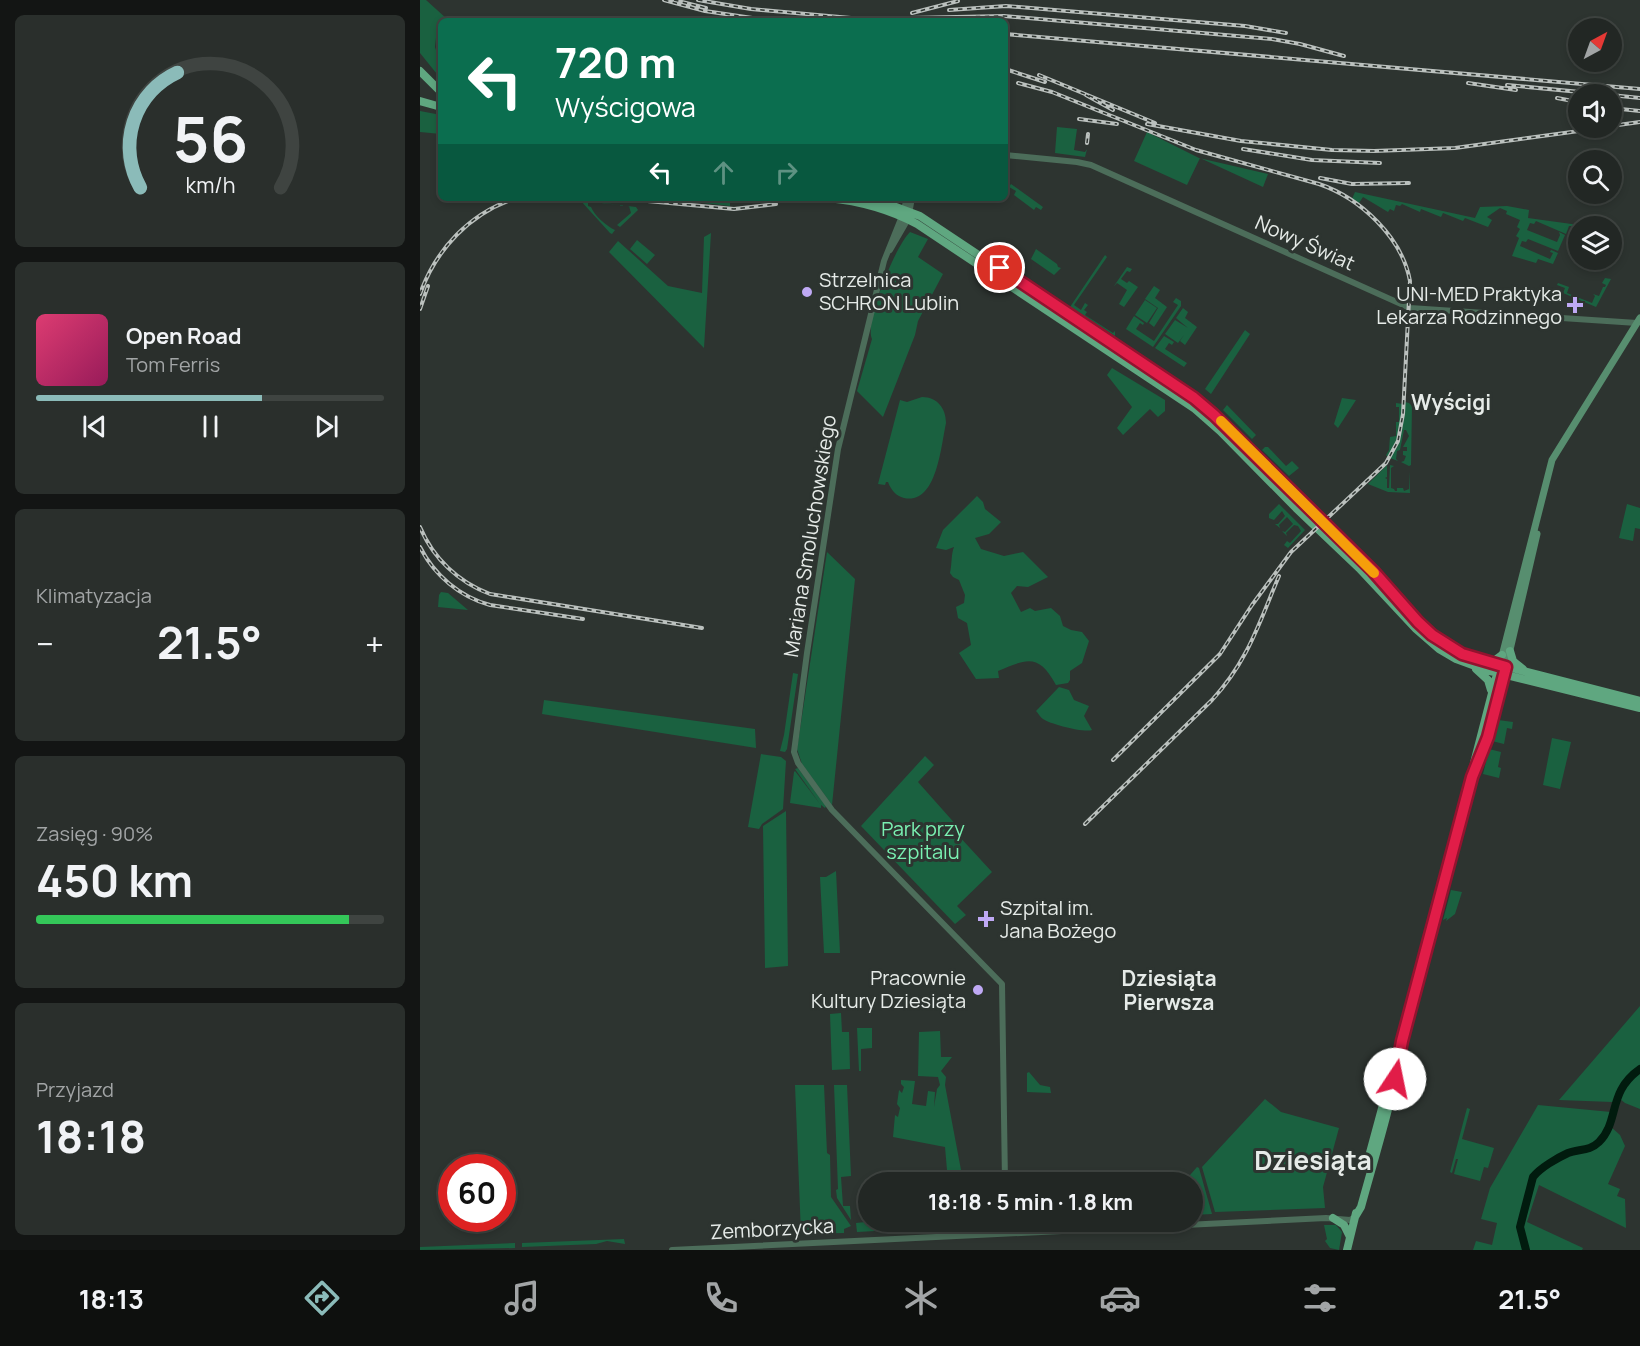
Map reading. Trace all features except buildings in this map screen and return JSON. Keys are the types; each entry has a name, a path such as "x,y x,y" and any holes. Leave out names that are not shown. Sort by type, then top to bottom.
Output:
{"main road":[{"path":"420,70 438,89"},
{"path":"422,102 438,106"},
{"path":"851,201 906,214 1195,409 1359,568 1427,640 1445,654 1470,665 1486,677 1490,684 1491,695"},
{"path":"878,201 906,214 1014,278 1199,402 1373,571 1425,629 1449,647 1503,671 1640,708"},
{"path":"1472,777 1488,737 1506,653 1552,473 1566,437 1638,320"},
{"path":"1486,662 1506,653"},
{"path":"1506,653 1517,665 1538,676"},
{"path":"1470,665 1538,676 1640,701"},
{"path":"1347,1250 1383,1129 1402,1041 1472,777 1491,695 1503,671"},
{"path":"1333,1218 1344,1225 1350,1237"}],"street":[{"name":"Nowy Świat","path":"1008,155 1091,165 1410,308 1638,320"},
{"name":"Mariana Smoluchowskiego","path":"906,214 907,201"},
{"name":"Mariana Smoluchowskiego","path":"911,201 900,234 885,255 833,471 794,748 798,763 837,816 1002,984 1005,1172"},
{"name":"Zemborzycka","path":"672,1250 1333,1218 1350,1220 1355,1217"}],"green space":[{"path":"420,0 426,0 446,18 438,18 435,47 438,56 438,75 420,53"},
{"path":"420,111 438,114 438,134 420,132"},
{"path":"1057,127 1077,129 1074,150 1085,152 1087,149 1085,157 1055,153"},
{"path":"1147,132 1200,158 1187,185 1134,161"},
{"path":"1201,158 1268,174 1263,187"},
{"path":"1011,184 1043,207 1041,210 1036,207 1034,210 1014,195 1016,191 1009,187"},
{"path":"1355,192 1475,218 1480,207 1507,206 1529,210 1528,218 1568,224 1568,229 1566,234 1536,221 1534,224 1530,223 1527,230 1557,242 1559,232 1565,235 1558,251 1528,239 1526,242 1522,241 1520,246 1550,259 1553,253 1550,252 1551,250 1558,253 1553,264 1538,259 1536,263 1512,256 1519,238 1516,236 1520,229 1517,227 1520,220 1506,214 1507,211 1500,208 1487,217 1492,220 1488,227 1443,213 1441,217 1421,209 1420,212 1402,204 1396,205 1394,211 1390,209 1388,212 1363,197 1359,203 1352,199"},
{"path":"581,201 622,205 588,203 588,206 601,220 615,230 612,234"},
{"path":"685,201 730,201 730,206"},
{"path":"629,206 636,207 638,210 620,227 617,225 631,213"},
{"path":"910,232 928,239 918,257 943,274 918,321 915,335 883,417 857,391 872,339 871,330 877,301 897,252"},
{"path":"711,233 704,348 609,252 618,241 668,286 702,293 704,237"},
{"path":"637,240 655,255 647,264 630,249"},
{"path":"1036,249 1061,268 1054,275 1031,259"},
{"path":"1105,255 1107,257 1074,305 1081,310 1085,303 1088,305 1084,310 1087,312 1085,315 1113,333 1115,331 1115,336 1070,307"},
{"path":"1127,267 1132,269 1130,272 1127,271 1121,279 1138,287 1124,307 1119,304 1127,290 1117,283 1114,286"},
{"path":"1605,278 1611,279 1596,307 1563,293 1565,288 1557,285 1558,283 1569,287 1567,293 1592,303 1595,296 1593,294 1599,296 1605,287 1606,285 1602,283"},
{"path":"1154,286 1160,290 1155,298 1167,307 1154,327 1149,323 1158,308 1145,299"},
{"path":"1176,298 1181,301 1181,306 1153,347 1126,329 1134,316 1144,323 1143,325 1140,323 1136,329 1154,341 1178,305 1173,302"},
{"path":"1145,300 1157,308 1147,323 1135,315"},
{"path":"1183,308 1188,312 1185,318 1197,327 1185,345 1180,341 1184,335 1178,343 1165,334 1175,320 1188,328 1176,318"},
{"path":"1245,330 1250,334 1211,394 1205,389"},
{"path":"1164,336 1174,342 1172,345 1169,343 1165,349 1187,363 1184,367 1155,348"},
{"path":"1112,368 1165,400 1165,411 1158,417 1150,409 1123,435 1117,428 1132,407 1107,375"},
{"path":"922,397 940,404 946,423 936,472 930,483 924,492 915,498 904,498 894,492 888,482 885,485 878,484 900,400 907,402"},
{"path":"1342,398 1356,400 1338,428 1334,424"},
{"path":"1405,402 1412,406 1411,465 1409,466 1401,462 1406,456 1403,455 1403,451 1407,451 1407,447 1403,447 1409,436 1406,430 1404,430 1400,450 1397,451 1398,461 1390,458 1401,435"},
{"path":"1396,403 1403,404 1402,418 1398,438 1389,458 1386,455 1389,450 1390,437 1396,436 1396,422 1399,422 1399,407 1396,407"},
{"path":"1227,405 1256,435 1252,439 1223,410"},
{"path":"1268,447 1286,466 1292,461 1299,468 1289,476 1262,450"},
{"path":"1387,465 1387,477 1385,478 1387,488 1389,488 1390,465 1394,466 1391,468 1391,488 1395,491 1397,488 1403,488 1404,491 1409,489 1409,471 1410,493 1388,492 1368,484"},
{"path":"977,496 983,502 985,509 1001,522 989,534 975,538 981,549 1004,556 1023,552 1048,577 1028,587 1017,586 1011,593 1021,612 1030,608 1035,611 1051,608 1060,616 1063,626 1082,632 1089,641 1082,663 1070,671 1068,683 1056,685 1044,668 1032,662 1017,663 998,671 999,678 976,679 959,653 971,645 967,623 958,618 956,607 964,603 965,595 959,580 950,573 954,547 946,550 936,548 943,530"},
{"path":"1279,504 1305,530 1288,548 1284,545 1287,541 1290,543 1301,531 1298,526 1294,525 1286,533 1287,536 1282,531 1285,532 1293,524 1287,517 1279,525 1280,528 1275,524 1278,524 1285,516 1282,511 1274,520 1269,518 1269,514"},
{"path":"1627,504 1640,508 1640,529 1635,528 1633,541 1619,538"},
{"path":"827,552 855,579 832,805 802,764 797,749"},
{"path":"441,592 448,593 468,610 438,607"},
{"path":"793,673 798,674 785,752 780,751"},
{"path":"1059,687 1069,690 1074,700 1089,706 1084,716 1092,730 1075,729 1052,723 1043,719 1036,711"},
{"path":"544,700 755,729 756,748 542,714"},
{"path":"1498,720 1513,722 1512,729 1507,728 1504,744 1492,741"},
{"path":"1552,738 1571,742 1560,789 1543,785"},
{"path":"1489,749 1501,752 1498,767 1501,768 1499,778 1483,774"},
{"path":"761,754 781,757 786,761 783,809 762,824 759,829 748,827"},
{"name":"Park przy szpitalu","path":"925,756 934,765 918,782 958,827 958,835 992,872 957,906 966,915 955,924 861,826"},
{"path":"798,768 826,806 825,808 821,805 821,808 790,803 795,771 820,804 795,769"},
{"path":"786,811 788,966 765,968 763,826"},
{"path":"836,871 840,953 824,953 820,877 826,877"},
{"path":"1451,890 1462,892 1455,914 1446,921 1447,918 1443,920"},
{"path":"1640,1006 1640,1109 1620,1099 1611,1127 1620,1135 1625,1146 1608,1184 1620,1189 1617,1196 1625,1199 1626,1228 1539,1185 1527,1222 1583,1248 1582,1250 1473,1250 1476,1241 1492,1245 1497,1223 1481,1219 1490,1188 1538,1105 1611,1112 1612,1102 1559,1100"},
{"path":"841,1013 842,1032 849,1032 850,1069 832,1070 830,1014"},
{"path":"857,1028 872,1028 872,1048 861,1049 861,1071 859,1071"},
{"path":"940,1031 941,1057 952,1057 941,1071 946,1077 945,1085 961,1170 947,1170 945,1147 893,1137 895,1115 898,1117 900,1108 897,1104 899,1090 902,1093 904,1087 901,1080 915,1081 912,1104 926,1106 928,1091 935,1092 934,1107 937,1089 940,1085 938,1077 918,1076 919,1032"},
{"path":"1029,1072 1040,1085 1050,1087 1051,1093 1027,1092 1027,1073"},
{"path":"795,1085 824,1085 831,1197 851,1226 844,1229 844,1233 801,1234"},
{"path":"834,1085 847,1085 851,1176 841,1177 843,1206 850,1206 851,1220 837,1198"},
{"path":"1265,1099 1281,1112 1339,1128 1323,1187 1325,1208 1215,1212 1202,1167"},
{"path":"1467,1108 1470,1109 1462,1139 1494,1148 1488,1168 1484,1167 1480,1181 1454,1174 1458,1159 1456,1159 1452,1173 1450,1172"},
{"path":"1203,1182 1212,1214 1203,1214"},
{"path":"1324,1225 1336,1225 1342,1232 1339,1250 1330,1248 1325,1241 1327,1239"},
{"path":"624,1239 625,1244 607,1241 596,1244 522,1247 522,1243"},
{"path":"515,1243 515,1248 420,1250 420,1247"}],"waterway":[{"path":"1526,1250 1520,1227 1533,1177 1544,1167 1568,1153 1592,1147 1599,1142 1610,1125 1623,1087 1640,1069"}],"railway":[{"path":"664,0 705,11 752,18"},
{"path":"674,0 706,8"},
{"path":"698,0 751,9 851,18"},
{"path":"912,13 958,1"},
{"path":"949,10 1006,6 1245,26 1286,33"},
{"path":"909,18 1004,16 1272,39 1344,56"},
{"path":"1008,34 1640,89"},
{"path":"1008,70 1045,82"},
{"path":"1039,75 1155,123"},
{"path":"1018,83 1052,92 1196,150 1334,190 1364,209 1389,235 1398,249 1410,281 1403,414 1398,441 1386,463 1291,552 1220,654 1113,760"},
{"path":"1468,83 1516,90"},
{"path":"1507,85 1568,91"},
{"path":"1086,95 1113,110"},
{"path":"1622,96 1640,98"},
{"path":"1557,98 1568,100"},
{"path":"1622,109 1640,111"},
{"path":"1079,119 1117,124"},
{"path":"1622,124 1640,122"},
{"path":"1147,124 1241,141 1332,150 1374,151 1455,148 1568,133"},
{"path":"1087,143 1088,134"},
{"path":"1243,149 1312,160 1380,163"},
{"path":"1320,178 1352,184 1409,183"},
{"path":"420,294 435,262 457,235 484,213 509,201"},
{"path":"647,201 734,209 776,204"},
{"path":"420,309 428,286"},
{"path":"420,527 432,549 448,568 467,583 490,594 702,628"},
{"path":"420,547 440,576 458,591 479,601 490,605 583,619"},
{"path":"1085,824 1212,700 1235,671 1259,626 1279,576"}],"slow traffic":[{"path":"1221,421 1374,573"}],"place":[{"name":"Strzelnica SCHRON Lublin","path":"807,292"},
{"name":"UNI-MED Praktyka Lekarza Rodzinnego","path":"1575,305"},
{"name":"Szpital im. Jana Bożego","path":"986,919"},
{"name":"Pracownie Kultury Dziesiąta","path":"978,990"}],"district":[{"name":"Wyścigi","path":"1451,403"},
{"name":"Dziesiąta Pierwsza","path":"1169,991"},
{"name":"Dziesiąta","path":"1313,1161"}],"route":[{"path":"1000,268 1194,398 1214,415 1373,571 1435,638 1462,654 1506,667 1488,737 1472,777 1402,1041 1395,1079"}]}
